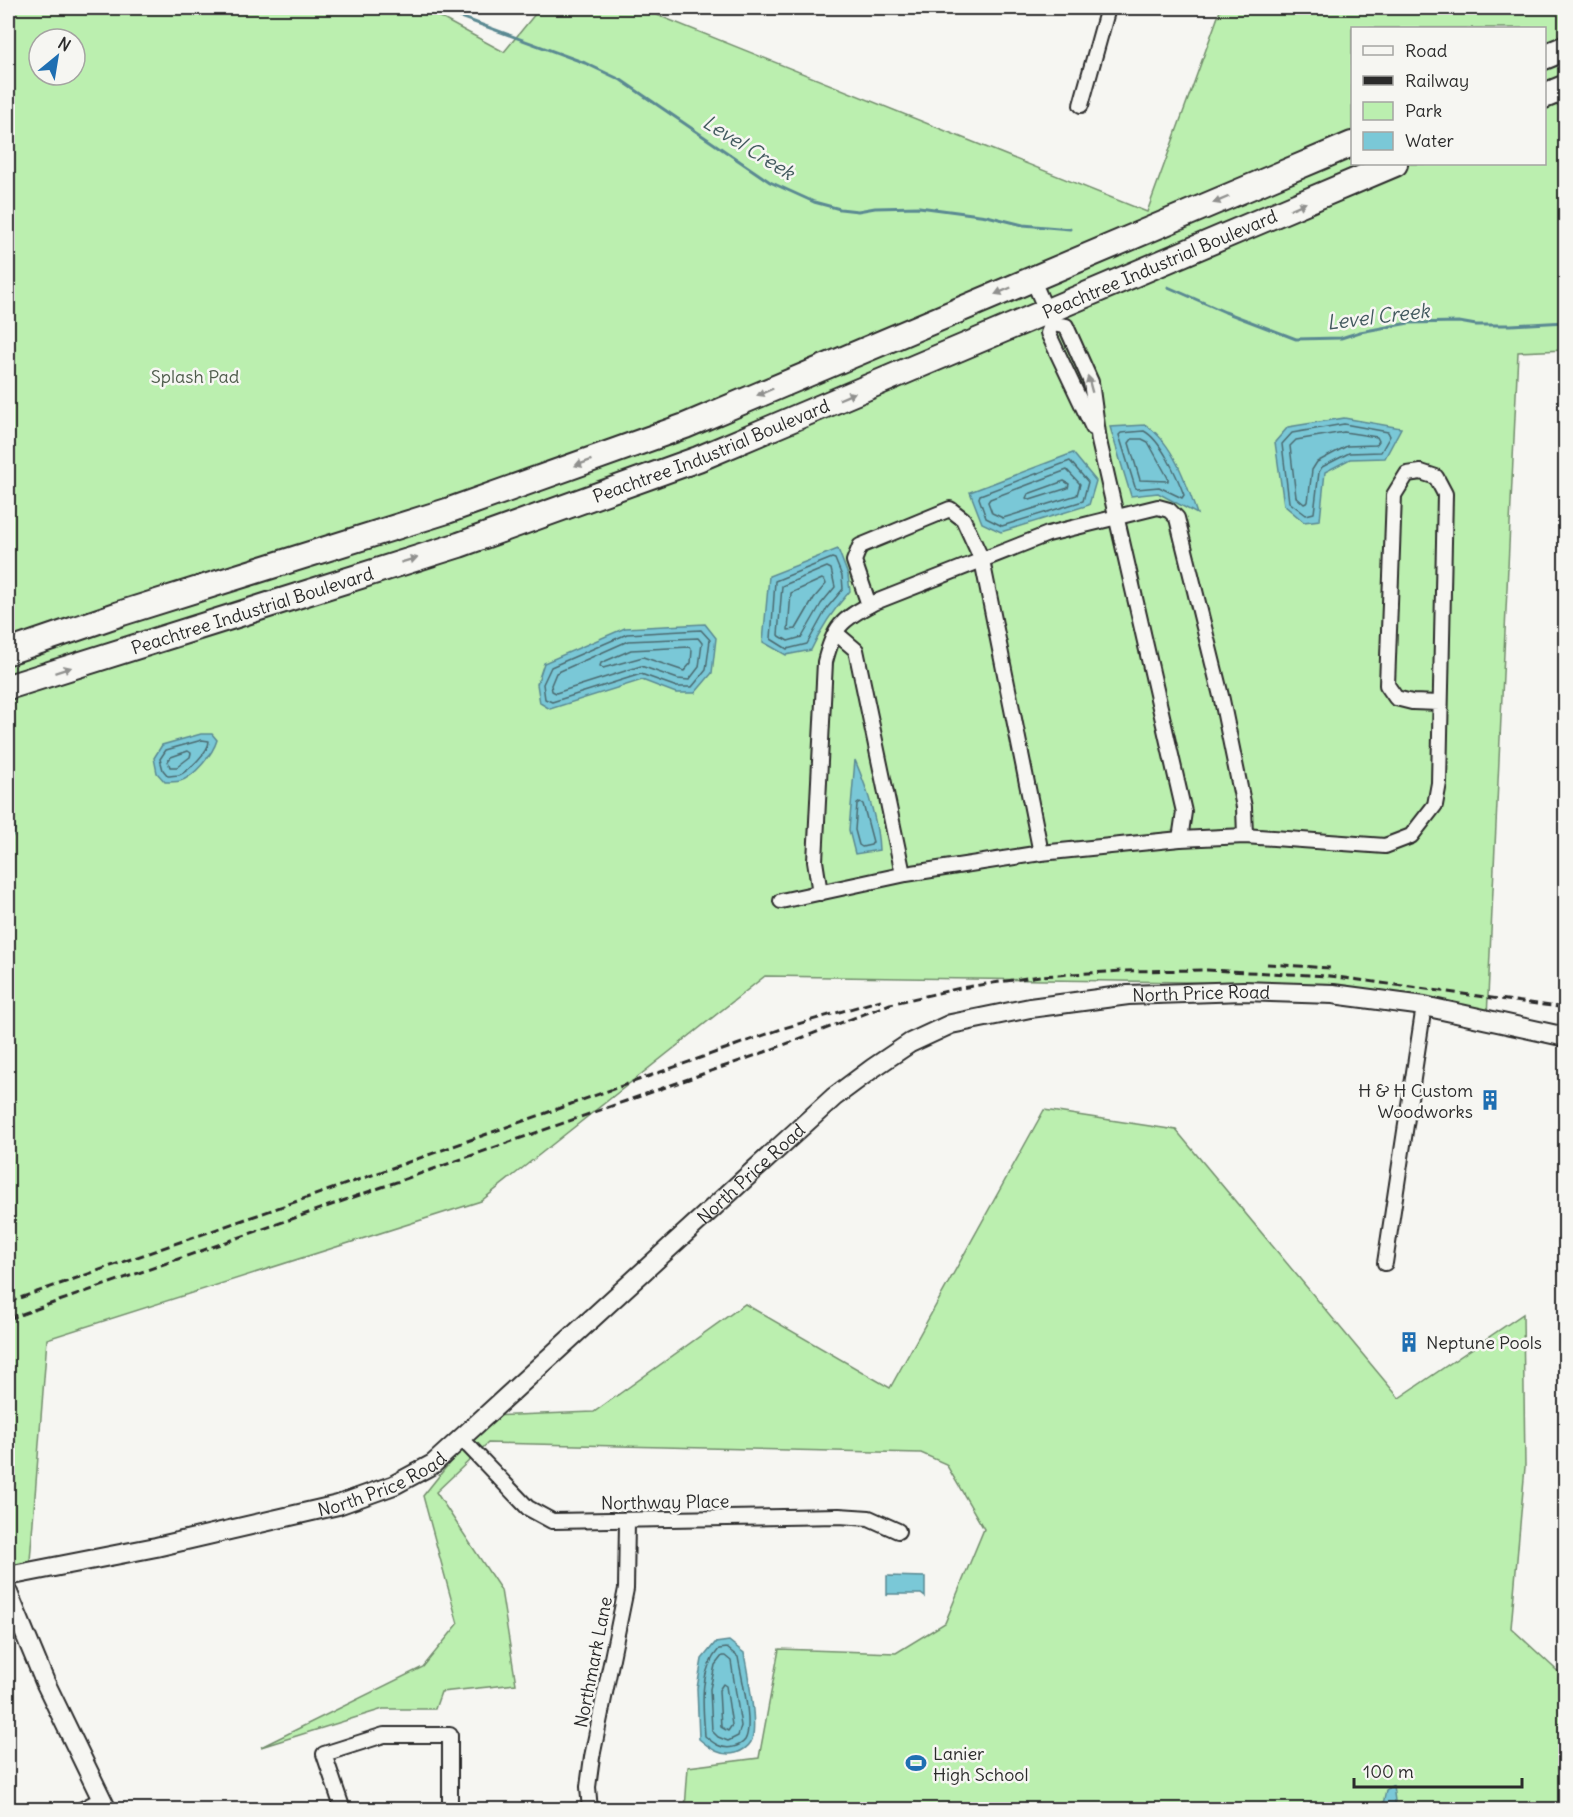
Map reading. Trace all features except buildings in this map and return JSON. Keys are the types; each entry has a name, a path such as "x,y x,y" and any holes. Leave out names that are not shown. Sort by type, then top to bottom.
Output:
{"highway":[{"path":"1546,57 1566,48"},
{"path":"1546,96 1566,87"},
{"name":"Peachtree Industrial Boulevard","path":"8,652 447,511 685,426 1351,145"},
{"name":"Peachtree Industrial Boulevard","path":"8,687 459,544 698,459 1049,317 1393,165"}],"street":[{"path":"1081,105 1108,8"},
{"path":"1032,279 1049,317 1066,326 1091,382 1099,441 1184,812 1180,839"},
{"path":"781,901 903,874 1041,853 1180,839 1245,836 1385,846 1411,836 1435,805 1439,783 1445,494 1436,477 1421,472 1407,474 1394,495 1387,685 1396,698 1412,702 1440,703"},
{"path":"820,892 815,861 825,662 829,645 839,626 851,615 869,605 916,584 1048,534 1158,507 1169,510 1177,518 1222,700 1244,807 1245,836"},
{"path":"869,605 854,561 860,546 950,509 963,519 982,560 1041,853"},
{"path":"836,633 856,650 903,874"},
{"name":"North Price Road","path":"8,1576 156,1547 338,1506 394,1485 433,1464 538,1365 834,1097 910,1043 951,1024 1030,1008 1128,995 1222,991 1333,994 1425,1006 1566,1037"},
{"path":"1385,1263 1425,1006"},
{"name":"Northway Place","path":"462,1438 528,1508 552,1521 839,1516 869,1518 898,1531"},
{"name":"Northmark Lane","path":"590,1809 588,1787 592,1757 626,1589 627,1521"},
{"path":"8,1593 45,1682 105,1804 81,1809"},
{"path":"343,1809 324,1754 384,1735 450,1735 450,1809"}],"green space":[{"name":"Splash Pad","path":"8,8 423,8 504,52 540,8 640,8 1147,212 1221,8 1565,9 1565,350 1518,352 1487,1018 1334,984 765,976 481,1201 47,1339 29,1574 8,1577"},
{"path":"1044,1110 1176,1130 1399,1398 1523,1314 1525,1467 1511,1628 1565,1678 1565,1809 685,1809 688,1767 759,1758 779,1649 896,1653 945,1623 984,1529 946,1464 921,1453 488,1443 436,1492 501,1590 516,1684 441,1692 435,1709 383,1709 261,1747 423,1667 458,1624 423,1496 487,1416 594,1412 745,1304 890,1388"}],"water":[{"path":"1344,418 1401,428 1385,458 1350,459 1325,472 1320,520 1304,522 1284,505 1275,442 1288,427"},
{"path":"1146,425 1164,442 1178,465 1197,514 1158,493 1131,496 1110,427"},
{"path":"1073,453 1096,481 1089,505 1001,532 982,523 970,492"},
{"path":"838,549 848,575 850,591 828,619 811,650 786,655 763,642 769,576"},
{"path":"705,624 716,638 712,673 695,693 676,693 642,680 550,709 540,703 537,684 544,663 625,628"},
{"path":"201,734 212,734 217,740 207,758 185,779 165,782 157,773 154,758 162,745"},
{"path":"855,760 871,804 879,850 855,854 849,830"},
{"path":"8,814 11,815 15,829 8,842"},
{"path":"887,1576 925,1577 925,1597 921,1594 888,1594 887,1596"},
{"path":"729,1641 744,1653 754,1724 750,1744 736,1753 726,1754 716,1751 699,1739 697,1688 702,1659 715,1643"},
{"path":"1393,1785 1396,1809 1382,1809 1386,1790"}],"waterway":[{"name":"Level Creek","path":"436,8 585,63 621,80 770,182 814,202 858,211 875,208 919,207 987,216 1023,225 1070,229"},
{"name":"Level Creek","path":"1168,287 1296,339 1341,338 1409,323 1459,322 1476,325 1511,325 1566,322"}],"railway":[{"path":"1267,964 1330,968"},
{"path":"8,1319 765,1052 890,1004 960,988 1040,976 1122,971 1207,970 1330,976 1566,1008"},
{"path":"8,1302 784,1028 881,1000"}],"place":[{"name":"H & H Custom Woodworks","path":"1490,1100"},
{"name":"Neptune Pools","path":"1409,1342"},
{"name":"Lanier High School","path":"916,1763"}]}
